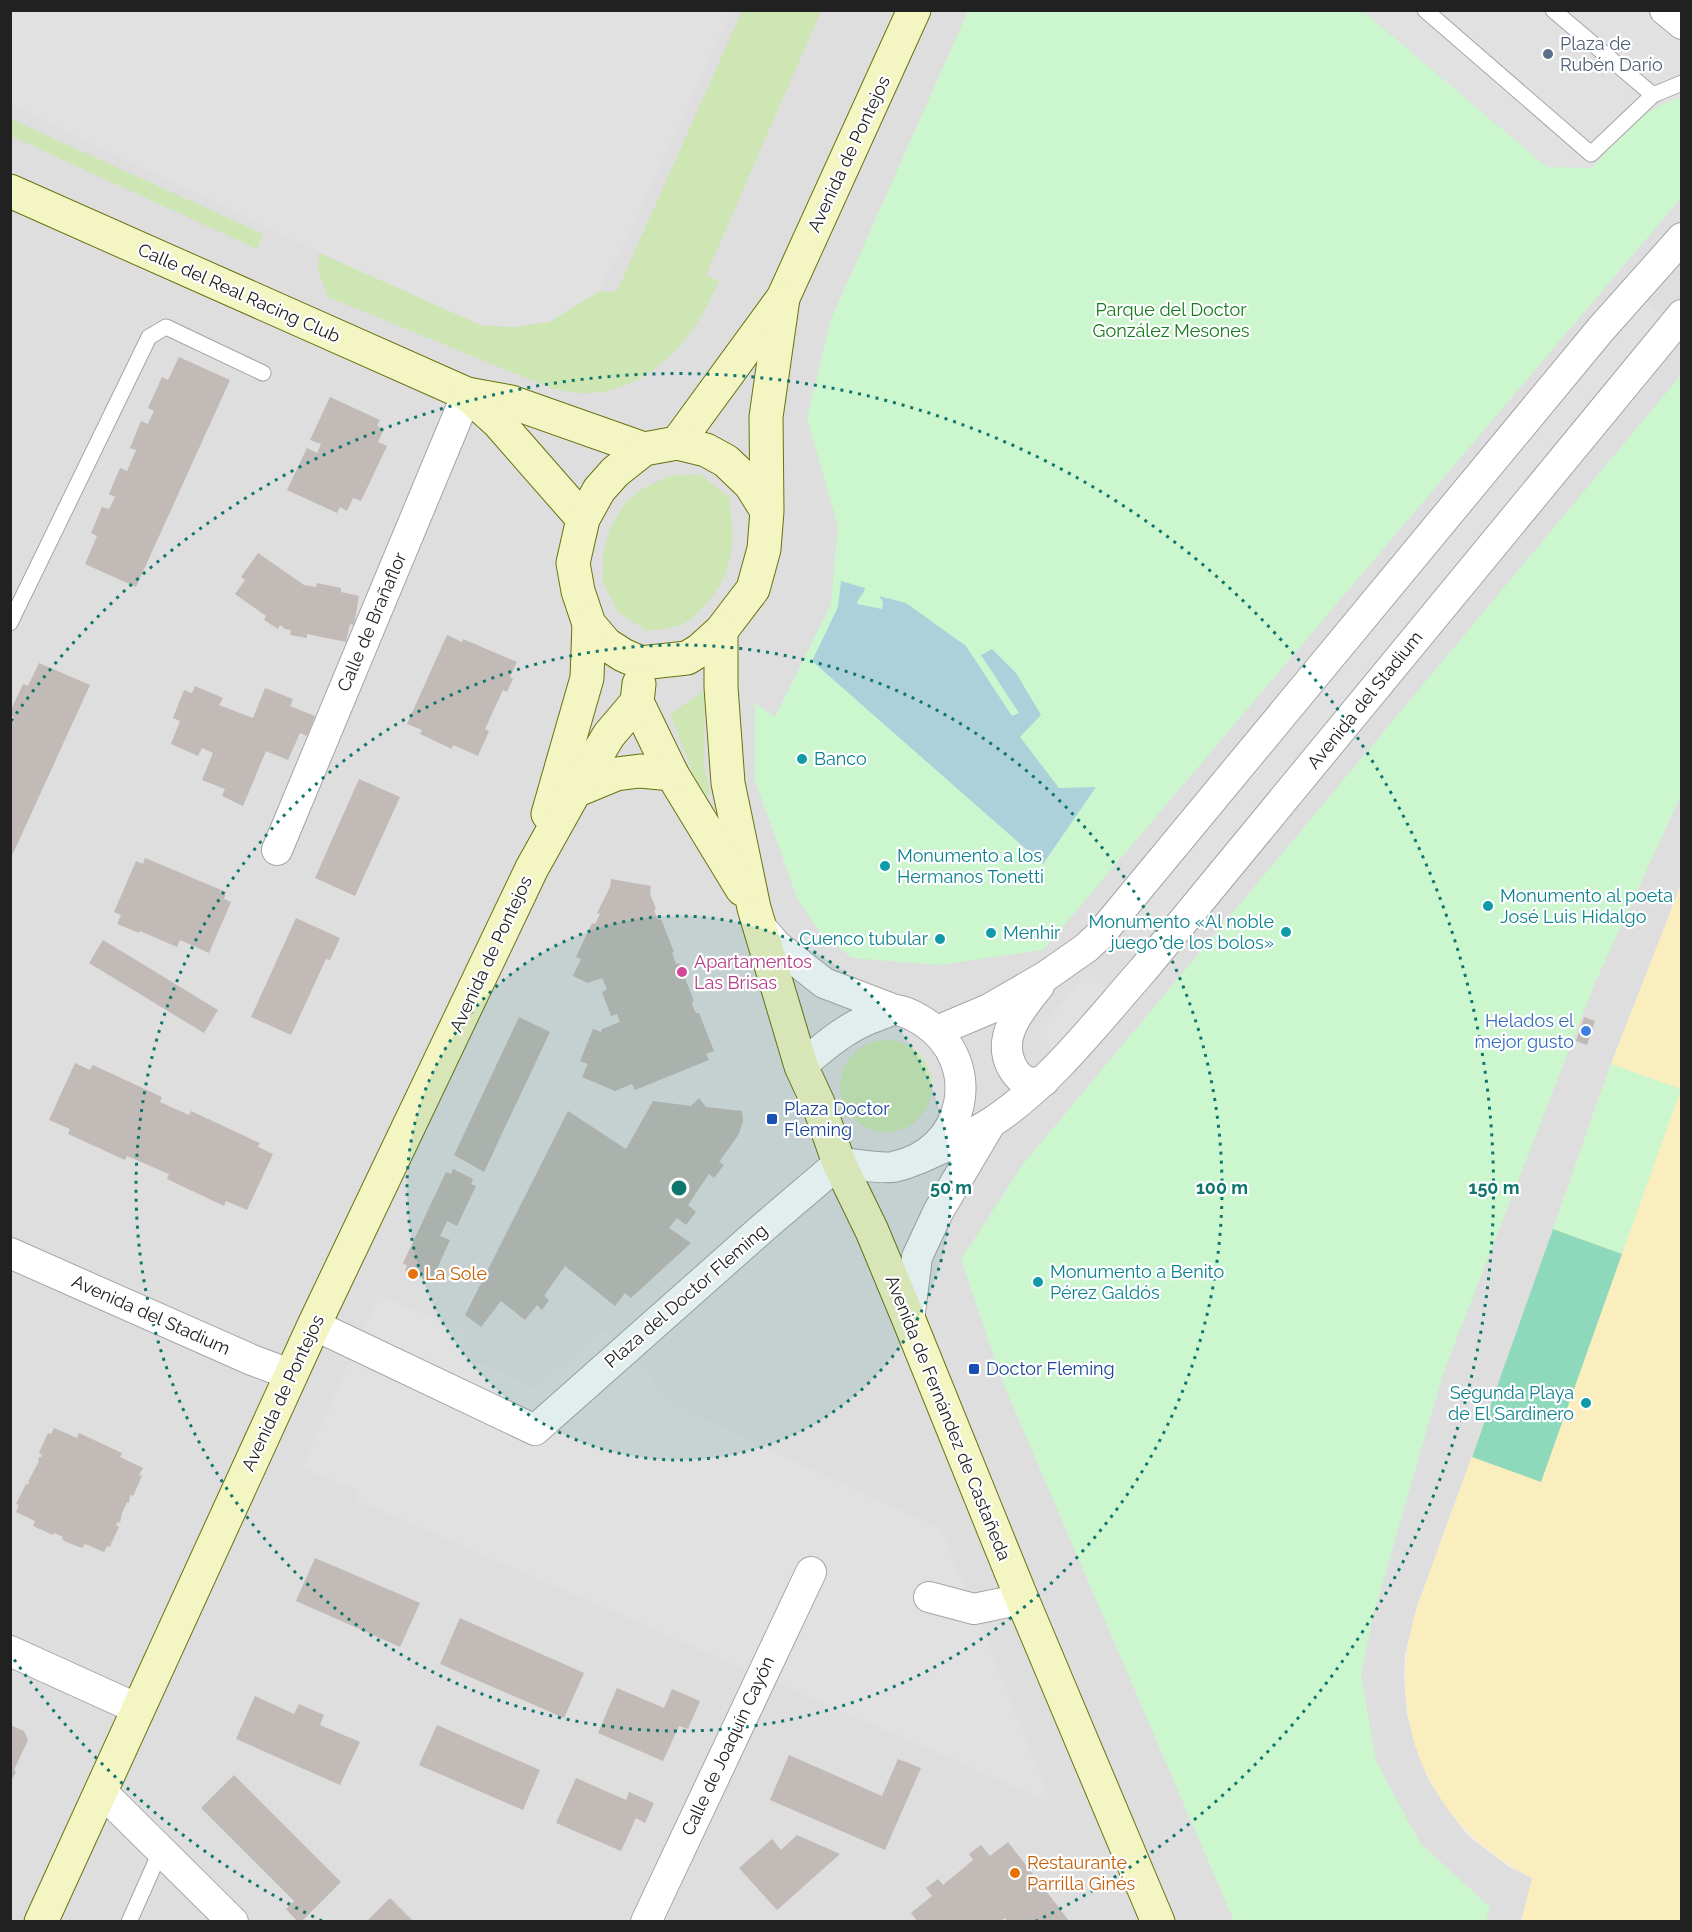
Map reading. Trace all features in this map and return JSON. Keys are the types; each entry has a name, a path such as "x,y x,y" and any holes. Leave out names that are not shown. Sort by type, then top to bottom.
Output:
{"main road":[{"name":"Avenida de Pontejos","path":"677,442 783,298 915,10"},
{"name":"Calle del Real Racing Club","path":"10,191 467,394 511,402 644,449"},
{"name":"Avenida de Pontejos","path":"767,511 766,417 783,298"},
{"name":"Calle del Real Racing Club","path":"467,394 498,422 582,519"},
{"path":"677,442 706,450 726,461 750,484 767,511 764,549 753,589 721,631 700,650 687,657 641,663 606,644 589,624 578,591 573,563 582,519 604,484 644,449 677,442"},
{"name":"Avenida de Pontejos","path":"532,867 587,678 589,624"},
{"path":"721,631 721,687 728,783 757,917"},
{"path":"641,663 637,702 672,774 757,917"},
{"name":"Avenida de Pontejos","path":"41,1922 315,1325 532,867 609,735 637,702"},
{"path":"575,791 616,774 640,771 672,774"},
{"name":"Avenida de Fernández de Castañeda","path":"757,917 801,1066 818,1103 839,1163 872,1231 1022,1599 1158,1922"}],"street":[{"path":"1665,10 1682,24"},
{"path":"937,1031 989,1009 1046,976 1086,948 1100,935 1601,329 1682,238"},
{"name":"Avenida del Stadium","path":"839,1163 892,1167 918,1159 990,1124 1044,1081 1151,961 1682,315"},
{"name":"Calle de Brañaflor","path":"277,850 467,394"},
{"name":"Avenida del Stadium","path":"757,917 776,945 824,983 914,1016 937,1031 952,1052 961,1078 959,1106 955,1119 940,1143 918,1159"},
{"path":"1044,1081 1034,1084 1022,1079 1012,1068 1005,1049 1018,1013 1046,976"},
{"path":"801,1066 858,1023 896,1010"},
{"name":"Avenida del Stadium","path":"909,1320 917,1257 938,1212 990,1124"},
{"name":"Plaza del Doctor Fleming","path":"315,1325 535,1430 839,1163"},
{"name":"Avenida del Stadium","path":"10,1253 252,1360 292,1375"},
{"name":"Calle de Joaquín Cayón","path":"646,1922 811,1572"},
{"path":"929,1597 974,1609 1022,1599"},
{"path":"10,1651 138,1709"},
{"path":"101,1791 233,1922"}],"lane":[{"path":"1425,10 1591,154 1653,95 1682,83"},
{"path":"1553,10 1653,95"},
{"path":"10,623 149,337 166,327 263,373"},
{"path":"129,1922 161,1850"}],"shaded area":[{"path":"10,11 732,11 630,232 598,292 549,322 514,327 481,325 335,260 11,105"},
{"path":"11,11 1681,11 1681,885 1611,1064 1417,1607 1405,1654 1407,1713 1415,1745 1429,1781 1470,1837 1509,1867 1533,1878 1521,1921 11,1922"},
{"name":"Plaza de Rubén Darío","path":"1363,11 1681,11 1681,98 1662,104 1629,126 1592,168 1547,167"},
{"path":"1646,301 1666,318 1143,946 1123,929"},
{"path":"1087,972 1107,989 1055,1051 1036,1034"},
{"path":"379,1295 468,1333 459,1354 536,1389 604,1331 645,1370 671,1404 941,1529 1052,1803 357,1500 359,1491 302,1468"}],"green space":[{"path":"742,11 821,11 706,275 719,281 701,317 688,336 677,349 650,372 619,388 603,392 581,393 553,389 328,297 318,270 319,252 481,325 513,327 549,322 598,292 617,291"},
{"name":"Parque del Doctor González Mesones","path":"968,11 1363,11 1547,167 1614,142 1629,126 1645,114 1662,104 1681,98 1681,198 1043,950 939,965 852,958 820,932 798,900 755,781 755,703 775,717 831,604 838,526 807,418 831,319"},
{"path":"11,119 263,234 257,249 11,136"},
{"path":"1681,375 1681,795 1595,983 1443,1374 1373,1616 1361,1674 1376,1761 1420,1843 1490,1907 1486,1921 1234,1921 1003,1383 961,1259 1024,1163"},
{"path":"700,474 729,497 732,541 728,567 715,592 690,619 676,626 647,631 618,612 603,583 603,553 611,527 625,503 642,489 669,476"},
{"path":"705,690 704,766 710,793 703,799 670,714"},
{"path":"886,1040 904,1043 919,1053 929,1068 932,1086 929,1104 919,1119 904,1129 886,1132 868,1129 853,1119 843,1104 840,1086 843,1068 853,1053 868,1043"},
{"path":"1611,1064 1681,1089 1622,1254 1553,1229"},
{"path":"1553,1229 1622,1254 1541,1482 1472,1457"}],"sand":[{"name":"Segunda Playa de El Sardinero","path":"1681,885 1681,1921 1521,1922 1532,1878 1496,1856 1465,1829 1441,1798 1422,1765 1411,1728 1406,1689 1408,1649 1417,1607 1611,1064"}],"water":[{"path":"841,581 865,588 857,604 882,609 883,602 879,596 906,603 966,646 1012,716 1019,713 981,655 992,649 1016,673 1041,715 1020,737 1059,788 1096,787 1043,864 812,661 838,607"}],"building":[{"path":"179,357 230,380 136,587 85,564 97,536 91,533 102,507 109,509 115,497 109,494 120,468 127,471 136,450 130,448 141,421 148,424 154,411 148,408 162,377 168,380"},
{"path":"330,397 380,420 377,426 384,429 378,442 387,446 361,501 353,498 347,511 340,507 337,513 287,490 307,448 317,453 321,444 310,440"},
{"path":"258,553 304,585 316,587 317,583 341,588 341,592 359,596 354,625 350,624 346,642 307,634 307,638 290,635 291,630 280,625 278,629 264,620 266,616 235,594 245,580 241,577"},
{"path":"447,635 462,642 463,639 517,662 510,677 513,679 507,692 503,690 485,729 489,731 478,756 453,745 452,749 420,734 422,730 407,724"},
{"path":"39,663 90,685 10,860 10,725 14,717 10,715 10,712 23,684 28,686"},
{"path":"195,686 223,698 219,705 253,718 265,688 293,699 290,706 315,716 307,736 300,733 288,760 266,751 243,806 222,796 225,789 202,780 213,753 202,748 198,756 171,744 180,721 173,718 184,690 192,693"},
{"path":"359,779 400,797 355,896 315,878"},
{"path":"145,858 226,892 224,899 231,902 209,953 180,940 177,947 117,924 121,915 114,912 136,861 143,864"},
{"path":"611,879 651,886 650,894 656,909 654,910 658,920 661,919 674,952 672,953 676,964 679,963 694,1001 692,1002 693,1007 696,1013 699,1013 714,1051 706,1054 709,1060 635,1090 632,1084 615,1091 582,1077 588,1064 580,1061 593,1029 601,1032 602,1029 620,1022 617,1014 611,1016 602,992 607,989 602,978 588,983 573,976 581,959 576,957 592,923 595,924 600,914 597,913 610,887"},
{"path":"296,918 340,938 330,960 326,959 291,1035 251,1017"},
{"path":"103,940 218,1010 204,1033 89,963"},
{"path":"519,1017 550,1032 484,1172 454,1155"},
{"name":"Helados el mejor gusto","path":"1584,1017 1595,1021 1587,1045 1576,1041"},
{"path":"75,1063 90,1070 93,1065 162,1097 160,1102 189,1115 191,1111 260,1143 258,1147 273,1154 247,1210 226,1201 224,1206 167,1179 169,1174 127,1156 125,1160 68,1134 70,1129 49,1120"},
{"path":"699,1098 706,1107 742,1111 743,1121 739,1134 719,1162 724,1165 714,1178 709,1174 688,1205 696,1212 686,1225 677,1218 669,1228 691,1243 631,1298 625,1293 615,1306 565,1266 544,1296 549,1300 542,1310 537,1305 525,1320 501,1301 481,1327 465,1315 568,1111 626,1149 653,1101 691,1106"},
{"path":"453,1169 473,1179 471,1184 476,1186 457,1226 447,1221 440,1236 450,1240 433,1278 428,1275 426,1280 405,1271 407,1266 403,1263 446,1172 451,1174"},
{"path":"54,1428 77,1438 79,1433 122,1453 120,1457 143,1468 133,1496 130,1495 120,1523 116,1525 119,1527 110,1547 107,1546 104,1552 85,1544 82,1548 66,1542 62,1539 63,1537 33,1526 35,1521 16,1512 19,1505 16,1504 42,1455 39,1453 47,1435 51,1434"},
{"path":"315,1558 420,1603 400,1647 296,1601"},
{"path":"460,1618 584,1673 564,1718 440,1664"},
{"path":"617,1688 664,1708 672,1689 700,1701 688,1729 679,1726 663,1761 598,1733"},
{"path":"255,1696 294,1714 299,1704 324,1715 320,1725 360,1742 340,1785 236,1739"},
{"path":"10,1725 24,1731 28,1740 10,1783"},
{"path":"437,1725 540,1770 523,1810 419,1765"},
{"path":"789,1755 882,1796 898,1759 921,1768 885,1850 770,1800"},
{"path":"234,1775 341,1882 301,1922 298,1922 286,1909 294,1901 201,1808"},
{"path":"576,1778 626,1800 629,1792 654,1803 645,1823 636,1818 621,1851 556,1823"},
{"path":"797,1835 840,1854 777,1910 739,1868 772,1839 781,1850"},
{"path":"1008,1842 1070,1922 1008,1922 1005,1918 999,1922 918,1922 911,1913 932,1896 926,1888 938,1879 943,1885 973,1860 969,1854 981,1845 990,1856"},
{"path":"390,1898 414,1922 366,1922"}],"place":[{"name":"Plaza de Rubén Darío","path":"1548,54"},
{"name":"Banco","path":"802,759"},
{"name":"Monumento a los Hermanos Tonetti","path":"885,866"},
{"name":"Monumento al poeta José Luis Hidalgo","path":"1488,906"},
{"name":"Monumento «Al noble juego de los bolos»","path":"1286,932"},
{"name":"Menhir","path":"991,933"},
{"name":"Cuenco tubular","path":"940,939"},
{"name":"Apartamentos Las Brisas","path":"682,972"},
{"name":"Helados el mejor gusto","path":"1586,1031"},
{"name":"Plaza Doctor Fleming","path":"772,1119"},
{"name":"La Sole","path":"413,1274"},
{"name":"Monumento a Benito Pérez Galdós","path":"1038,1282"},
{"name":"Doctor Fleming","path":"974,1369"},
{"name":"Segunda Playa de El Sardinero","path":"1586,1403"},
{"name":"Restaurante Parrilla Ginés","path":"1015,1873"}]}
